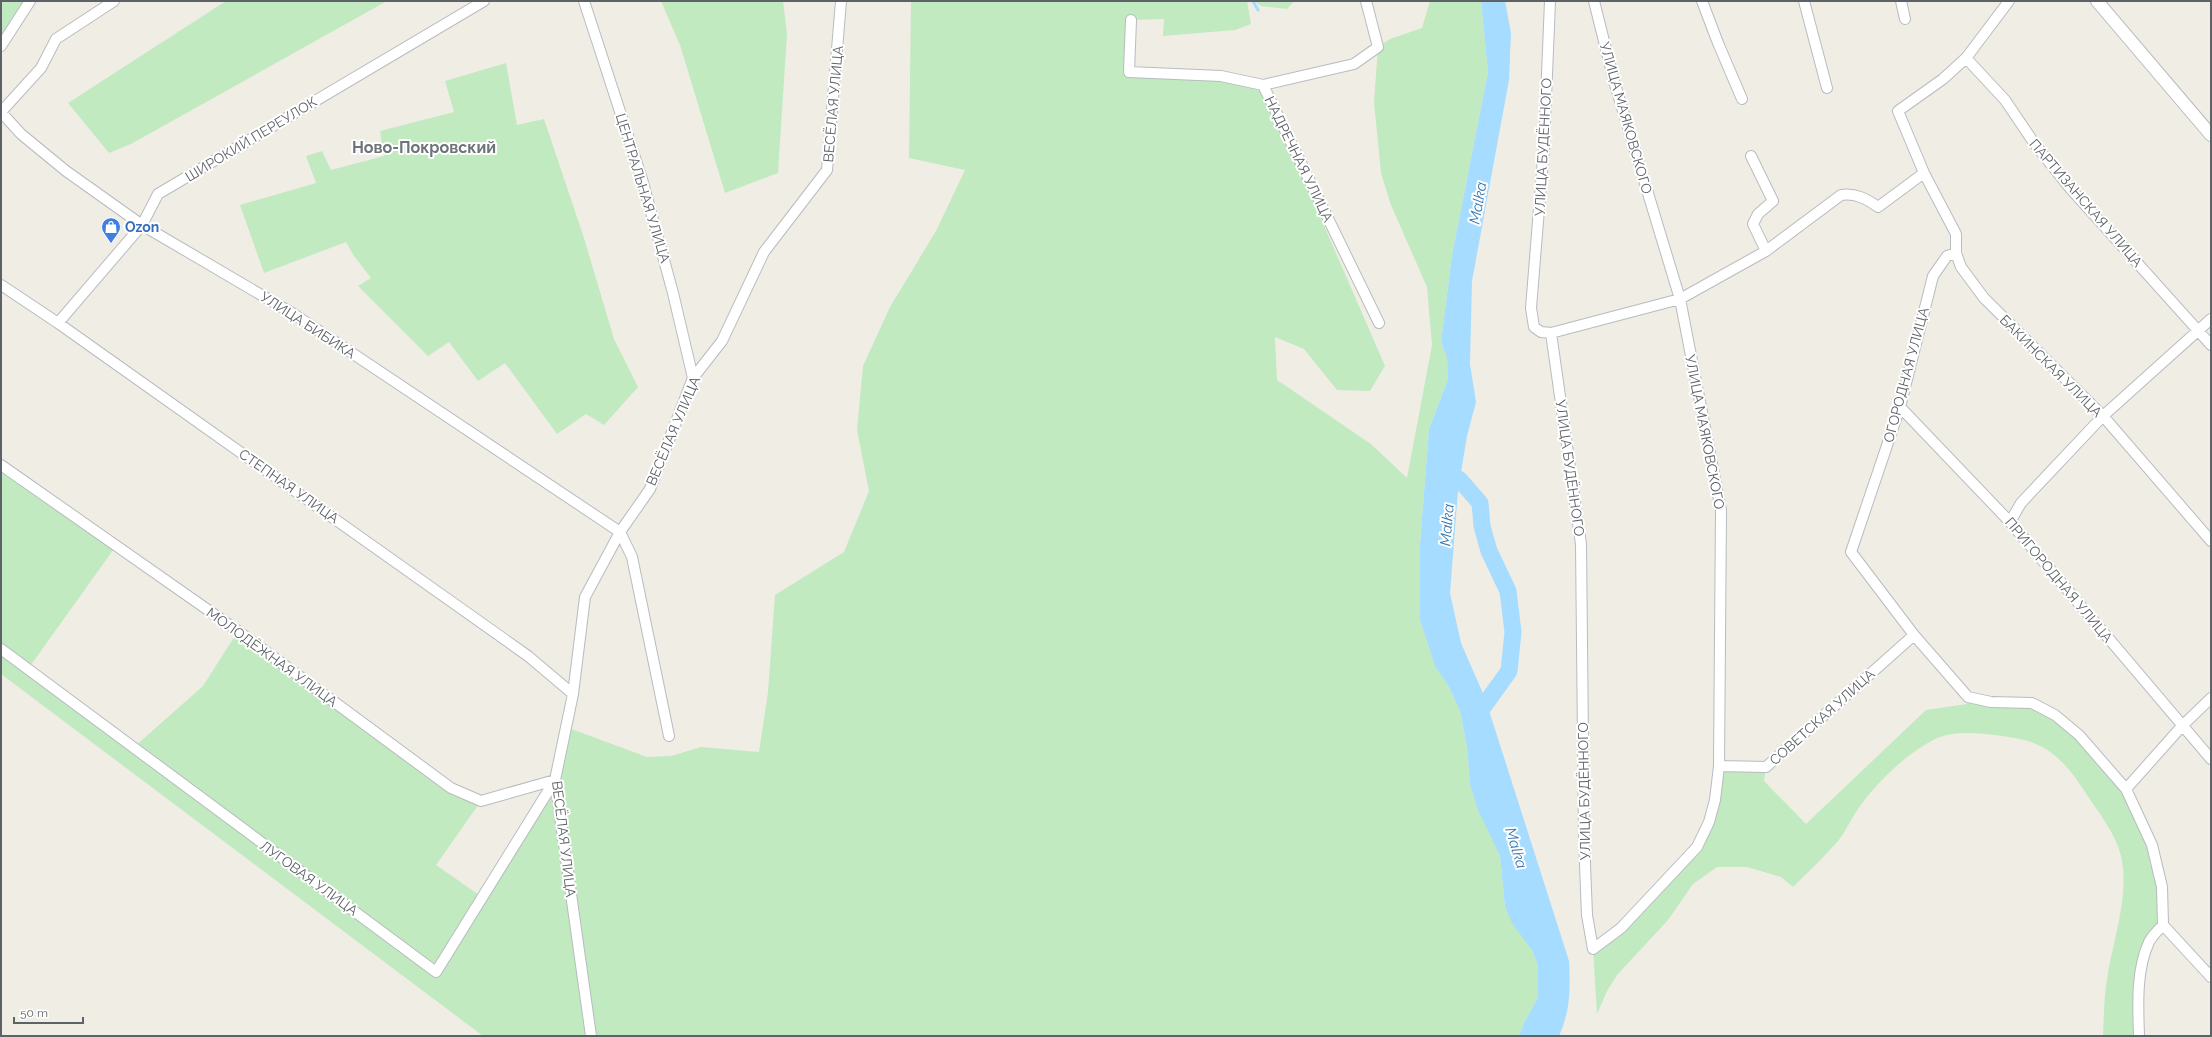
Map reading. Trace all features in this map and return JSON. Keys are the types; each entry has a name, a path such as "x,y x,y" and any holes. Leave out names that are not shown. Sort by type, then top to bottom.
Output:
{"street":[{"path":"1,46 30,1"},
{"path":"1,112 40,68 56,39 114,1"},
{"name":"ШИРОКИЙ ПЕРЕУЛОК","path":"58,323 142,225 158,194 484,1"},
{"name":"ЦЕНТРАЛЬНАЯ УЛИЦА","path":"584,1 644,187 674,293 693,378"},
{"name":"ВЕСЁЛАЯ УЛИЦА","path":"591,1036 555,780 573,694 585,597 620,532 650,489 693,378 722,341 764,252 827,170 841,1"},
{"name":"НАДРЕЧНАЯ УЛИЦА","path":"1366,1 1378,47 1354,64 1263,85 1379,323"},
{"name":"УЛИЦА БУДЁННОГО","path":"1550,1 1544,147 1531,308 1534,327 1542,332 1551,333 1581,544 1584,839 1587,915 1593,949"},
{"name":"УЛИЦА МАЯКОВСКОГО","path":"1593,949 1621,928 1698,847 1709,822 1715,800 1719,766 1721,510 1680,299 1614,81 1594,1"},
{"path":"1702,1 1742,99"},
{"path":"1804,1 1827,88"},
{"path":"1901,1 1905,19"},
{"path":"1966,58 2009,1"},
{"path":"2097,1 2211,135"},
{"path":"1131,20 1129,72 1221,76 1263,85"},
{"name":"БАКИНСКАЯ УЛИЦА","path":"1966,58 1943,79 1898,111 1924,172 1956,234 1956,253 1961,267 1984,298 2102,416 2211,540"},
{"name":"ПАРТИЗАНСКАЯ УЛИЦА","path":"1966,58 2005,100 2034,143 2069,187 2211,345"},
{"name":"УЛИЦА БИБИКА","path":"1,112 21,134 66,171 142,225 292,313 620,532"},
{"path":"1751,156 1773,201 1758,214 1752,224 1766,251"},
{"path":"1551,333 1680,299 1766,251 1841,195 1851,194 1869,200 1878,207 1924,172"},
{"name":"ОГОРОДНАЯ УЛИЦА","path":"1914,635 1851,552 1900,407 1933,276 1947,256 1956,253"},
{"name":"СТЕПНАЯ УЛИЦА","path":"1,285 58,323 528,656 573,694"},
{"path":"2010,522 2021,503 2102,416 2211,319"},
{"name":"ПРИГОРОДНАЯ УЛИЦА","path":"1900,407 2010,522 2211,759"},
{"name":"МОЛОДЁЖНАЯ УЛИЦА","path":"1,465 238,631 451,788 481,801 555,780"},
{"path":"620,532 632,557 669,736"},
{"path":"1914,635 1968,697 1992,702 2032,703 2055,714 2079,735 2126,789 2152,845 2162,888 2163,925 2211,978"},
{"name":"СОВЕТСКАЯ УЛИЦА","path":"1719,766 1766,767 1914,635"},
{"name":"ЛУГОВАЯ УЛИЦА","path":"1,649 436,972 555,780"},
{"path":"2126,789 2182,726 2211,698"},
{"path":"2139,1036 2139,990 2143,960 2150,941 2163,925"}],"green space":[{"path":"1,1 30,1 1,47"},
{"path":"226,1 387,1 131,144 109,153 68,103"},
{"path":"661,1 783,1 787,34 778,173 725,193 680,45"},
{"path":"911,1 1247,1 1251,24 1235,30 1163,36 1164,19 1131,20 1129,72 1263,85 1385,366 1370,391 1337,390 1304,349 1275,337 1277,380 1371,444 1407,478 1432,345 1427,287 1391,205 1381,173 1374,102 1378,47 1390,39 1422,28 1430,1 1481,1 1488,72 1452,255 1441,342 1447,358 1448,379 1429,429 1420,544 1420,620 1435,665 1449,687 1460,711 1467,747 1470,784 1500,856 1505,907 1532,950 1538,966 1538,997 1523,1025 1519,1036 483,1036 1,674 1,465 116,546 28,669 133,748 203,686 238,631 451,788 481,801 436,865 482,897 555,780 566,727 647,757 671,756 701,747 759,752 768,692 775,595 844,552 869,491 857,430 863,366 890,307 936,231 965,170 909,158"},
{"path":"1254,1 1294,1 1287,9 1261,6"},
{"path":"506,63 517,125 544,119 584,238 614,339 638,387 604,425 586,414 557,434 505,363 478,381 449,342 428,356 358,286 371,278 354,256 346,242 264,273 240,205 316,183 306,156 322,151 331,170 384,156 380,131 454,112 445,81"},
{"path":"1968,697 2032,703 2055,715 2126,789 2152,845 2163,925 2143,960 2139,1036 2103,1036 2106,986 2120,918 2123,886 2121,856 2111,831 2073,774 2049,751 2028,741 2005,736 1973,733 1952,734 1933,740 1912,753 1892,770 1865,799 1838,841 1793,887 1781,877 1747,867 1717,867 1693,884 1668,920 1617,975 1607,991 1597,1014 1593,949 1697,847 1719,766 1766,767 1764,781 1806,824 1926,710 1967,704"}],"water":[{"name":"Malka","path":"1481,1 1505,1 1511,33 1509,80 1472,281 1470,364 1476,402 1467,436 1458,490 1450,593 1461,643 1485,698 1569,961 1568,1008 1559,1036 1519,1036 1523,1025 1538,997 1538,966 1532,950 1512,923 1505,907 1500,856 1478,810 1470,784 1467,747 1460,711 1449,687 1435,666 1420,620 1420,544 1429,429 1448,379 1447,358 1441,342 1452,255 1488,72"}],"waterway":[{"path":"1253,1 1258,10"},
{"path":"1451,474 1460,480 1480,503 1482,526 1489,551 1508,591 1513,632 1509,671 1476,717"}],"place":[{"name":"Ozon","path":"111,244"}],"district":[{"name":"Ново-Покровский","path":"424,147"}]}
